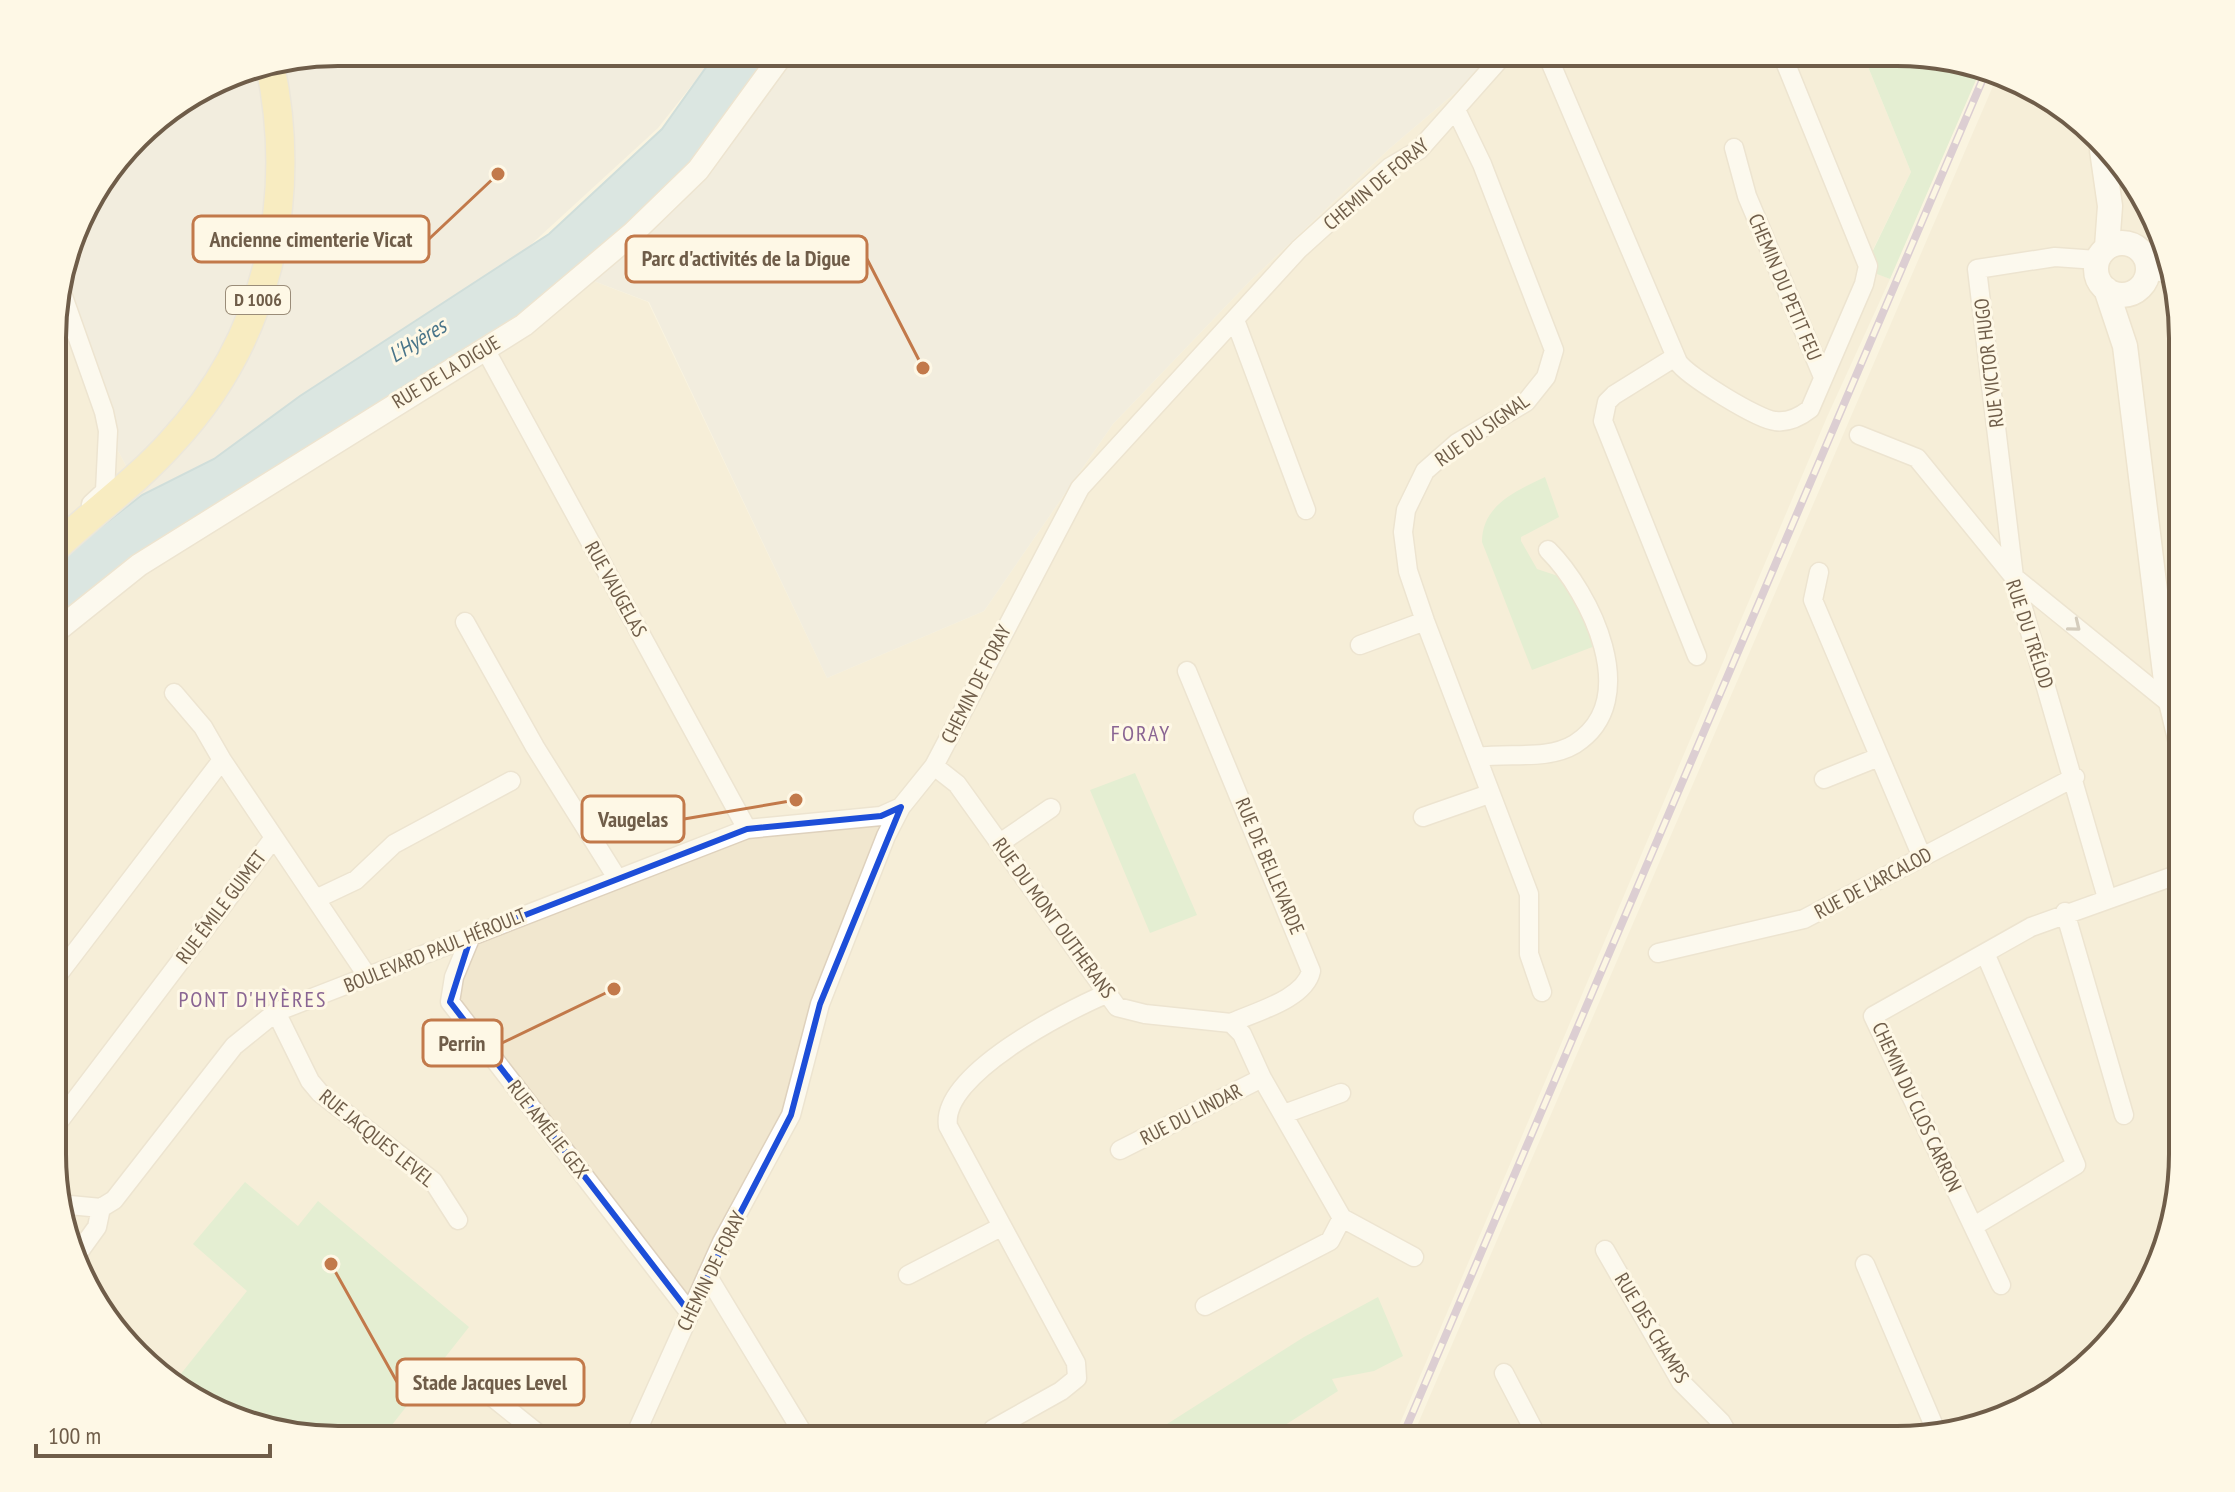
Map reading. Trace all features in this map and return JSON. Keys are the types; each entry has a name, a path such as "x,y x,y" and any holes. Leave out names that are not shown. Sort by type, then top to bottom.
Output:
{"main road":[{"name":"D 1006","path":"66,519 171,444 202,405 241,342 258,299 282,194 282,140 271,74"},
{"name":"D 1006","path":"66,538 84,521 189,397 217,356 243,295 266,193 267,140 257,79"},
{"path":"2104,162 2110,206 2109,250 2096,275 2106,289 2125,346 2168,684"},
{"path":"2106,289 2114,294 2133,292 2158,271 2141,251 2109,250"},
{"path":"2125,346 2133,292"}],"street":[{"name":"CHEMIN DE FORAY","path":"639,1426 707,1275 791,1115 820,1004 886,836 901,807 934,766 1080,488 1299,249 1390,167 1419,150 1494,66"},
{"name":"CHEMIN DU PETIT FEU","path":"1552,66 1675,357 1685,373 1773,422 1793,419 1810,409 1823,377 1747,196 1734,148"},
{"path":"1787,66 1868,266 1864,284 1823,377"},
{"name":"RUE DE LA DIGUE","path":"66,623 139,565 485,349 568,290 698,170 773,67"},
{"name":"RUE DU SIGNAL","path":"1456,110 1482,164 1554,350 1546,377 1526,402 1437,458 1414,488 1406,510 1404,549 1425,621 1529,894 1529,954 1542,992"},
{"name":"RUE VICTOR HUGO","path":"2014,577 1977,269 2109,250"},
{"path":"68,309 104,412 113,486"},
{"path":"1235,320 1306,510"},
{"name":"RUE VAUGELAS","path":"485,349 747,829"},
{"path":"1675,357 1614,395 1607,402 1603,421 1697,656"},
{"name":"RUE DU TRÉLOD","path":"1859,435 1917,458 2014,577 2075,777 2107,898"},
{"path":"1478,757 1542,754 1575,744 1596,721 1608,695 1606,658 1597,627 1567,570 1548,550"},
{"path":"1819,572 1813,600 1922,857"},
{"path":"2014,577 2168,702"},
{"path":"1360,645 1425,621"},
{"path":"465,622 535,747 617,878"},
{"name":"RUE DE BELLEVARDE","path":"1187,671 1311,971 1309,979 1299,991 1231,1023"},
{"path":"174,693 203,727 273,839 318,898 368,977"},
{"path":"1824,779 1879,757"},
{"path":"66,964 222,760"},
{"name":"RUE DU MONT OUTHERANS","path":"934,766 957,784 1117,1007 1231,1023"},
{"name":"RUE DE L'ARCALOD","path":"1658,953 1804,919 2075,777"},
{"path":"318,898 356,880 394,844 511,781"},
{"path":"1423,817 1489,794"},
{"name":"BOULEVARD PAUL HÉROULT","path":"82,1247 97,1227 101,1208 114,1200 234,1046 276,1012 747,829 881,816 901,807"},
{"path":"1000,843 1051,808"},
{"name":"RUE ÉMILE GUIMET","path":"66,1112 273,839"},
{"name":"CHEMIN DU CLOS CARRON","path":"2001,1285 1873,1016 2065,912 2168,878"},
{"path":"2065,912 2124,1115"},
{"name":"RUE AMÉLIE GEX","path":"471,936 454,977 450,1002 689,1312"},
{"path":"1974,1226 2076,1165 1985,953"},
{"path":"999,1426 1061,1391 1077,1378 1076,1363 948,1126 949,1106 1009,1047 1062,1013 1106,994"},
{"name":"RUE JACQUES LEVEL","path":"276,1012 310,1081 320,1093 433,1181 458,1220"},
{"path":"1231,1023 1242,1034 1262,1078 1342,1218 1414,1257"},
{"name":"RUE DU LINDAR","path":"1120,1150 1262,1078"},
{"path":"1284,1114 1341,1093"},
{"path":"71,1205 101,1208"},
{"path":"1205,1306 1330,1241 1342,1218"},
{"path":"908,1275 1001,1227"},
{"name":"RUE DES CHAMPS","path":"1605,1250 1681,1382 1723,1425"},
{"path":"1865,1264 1933,1423"},
{"path":"707,1275 798,1426"},
{"path":"1504,1373 1531,1425"},
{"path":"485,1391 528,1426"}],"highlighted area":[{"path":"901,807 820,1004 791,1115 689,1312 450,1002 471,936 747,829 881,816"}],"shaded area":[{"path":"1486,66 1868,66 1911,172 1864,268 1890,279 1827,417 1399,1425 302,1424 268,1417 218,1398 159,1359 133,1333 102,1290 87,1258 68,1190 66,638 131,583 591,280 648,302 827,678 984,611 1113,424 1249,282 1389,149"},
{"path":"1486,66 1389,149 1249,282 1113,424 984,611 827,678 649,302 591,280 778,67"},
{"path":"320,67 706,67 658,128 513,261 300,396 214,459 142,495 117,449 109,409 69,295 80,251 102,202 133,159 159,133 218,94 268,75"},
{"path":"1994,84 2017,94 2063,122 2113,172 2133,202 2155,251 2164,285 2168,320 2168,1172 2164,1207 2155,1241 2141,1274 2102,1333 2063,1370 2033,1390 2001,1405 1950,1421 1915,1425 1417,1425"},
{"path":"69,295 109,409 117,449 142,495 66,552 66,338"}],"green space":[{"path":"1868,66 1933,68 1977,78 1890,279 1864,269 1911,172"},
{"path":"1545,477 1559,517 1521,537 1521,541 1537,569 1564,578 1571,586 1595,646 1532,670 1482,542 1488,518 1494,509 1512,494"},
{"path":"1135,773 1197,915 1150,933 1090,790"},
{"path":"245,1182 298,1226 318,1201 469,1327 391,1426 302,1424 268,1417 218,1398 180,1375 247,1291 193,1244"},
{"path":"1378,1297 1403,1356 1374,1371 1332,1379 1338,1391 1285,1425 1165,1425 1304,1337"}],"water":[{"name":"L'Hyères","path":"706,67 764,67 702,153 556,292 66,614 66,554 142,495 214,459 300,396 549,234 662,129"}],"railway":[{"path":"1407,1425 1982,80"}],"place":[{"name":"Ancienne cimenterie Vicat","path":"498,174"},
{"name":"Parc d'activités de la Digue","path":"923,368"},
{"name":"Vaugelas","path":"796,800"},
{"name":"Perrin","path":"614,989"},
{"name":"Stade Jacques Level","path":"331,1264"}],"district":[{"name":"FORAY","path":"1141,733"},
{"name":"PONT D'HYÈRES","path":"253,999"}]}
